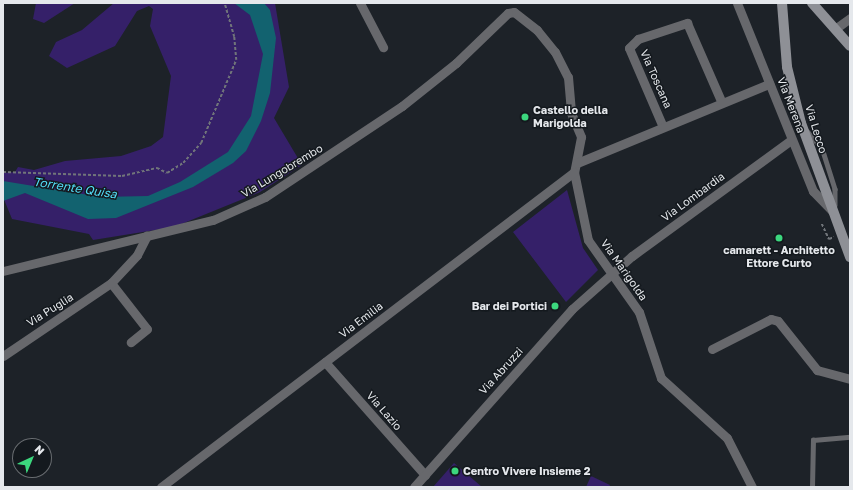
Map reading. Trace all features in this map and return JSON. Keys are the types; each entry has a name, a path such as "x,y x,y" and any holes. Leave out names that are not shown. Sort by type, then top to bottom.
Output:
{"main road":[{"name":"Via Lecco","path":"782,3 787,67 801,123 850,257"},
{"path":"812,3 850,46"}],"street":[{"path":"360,3 383,47"},
{"path":"508,13 510,3"},
{"name":"Via Merena","path":"737,3 813,192 832,211"},
{"name":"Via Marigolda","path":"508,13 514,12 537,30 562,63 571,91 571,113 581,136 575,167 588,240 638,312 661,378 727,438 752,487"},
{"name":"Via Lungobrembo","path":"3,271 147,234 213,220 284,186 402,106 456,63 508,13"},
{"path":"835,29 850,18"},
{"name":"Via Toscana","path":"663,127 629,48 638,39 687,23 721,102"},
{"name":"Via Toscana","path":"575,167 721,102 769,84"},
{"name":"Via Lombardia","path":"611,275 791,140"},
{"name":"Via Emilia","path":"162,487 575,167"},
{"name":"Via Puglia","path":"3,356 110,283 138,255 147,234"},
{"name":"Via Abruzzi","path":"414,487 572,309 611,275"},
{"path":"110,283 147,329 131,342"},
{"path":"712,349 771,319 778,321 817,370 850,379"},
{"name":"Via Lazio","path":"325,362 425,475"}],"lane":[{"path":"801,123 822,148 835,189 836,221"},
{"path":"812,487 814,440 850,437"}],"path":[{"path":"3,172 122,176 156,168 167,173 183,163 201,143 236,60 234,37 224,3"},
{"path":"822,224 828,239"}],"shaded area":[{"path":"36,3 75,3 44,23 33,19"},
{"path":"114,3 275,3 289,87 274,118 302,165 260,192 174,227 93,240 89,234 12,219 3,197 3,173 15,172 18,167 34,170 65,161 121,156 151,146 163,137 171,76 150,26 153,9 149,6 137,11 115,46 67,68 49,56 56,42 82,30"},
{"path":"567,190 583,248 598,270 566,302 513,232"},
{"name":"Centro Vivere Insieme 2","path":"454,463 482,487 433,487"},
{"path":"591,476 610,485 609,487 586,487"}],"water":[{"path":"234,3 264,3 270,10 276,38 270,93 261,121 246,151 233,163 193,187 116,218 88,219 25,193 3,201 3,181 101,197 148,196 180,182 228,152 251,116 263,54 250,15"}],"place":[{"name":"Castello della Marigolda","path":"525,117"},
{"name":"camarett - Architetto Ettore Curto","path":"779,238"},
{"name":"Bar dei Portici","path":"555,306"},
{"name":"Centro Vivere Insieme 2","path":"455,471"}],"water label":[{"name":"Torrente Quisa","path":"75,188"}]}
